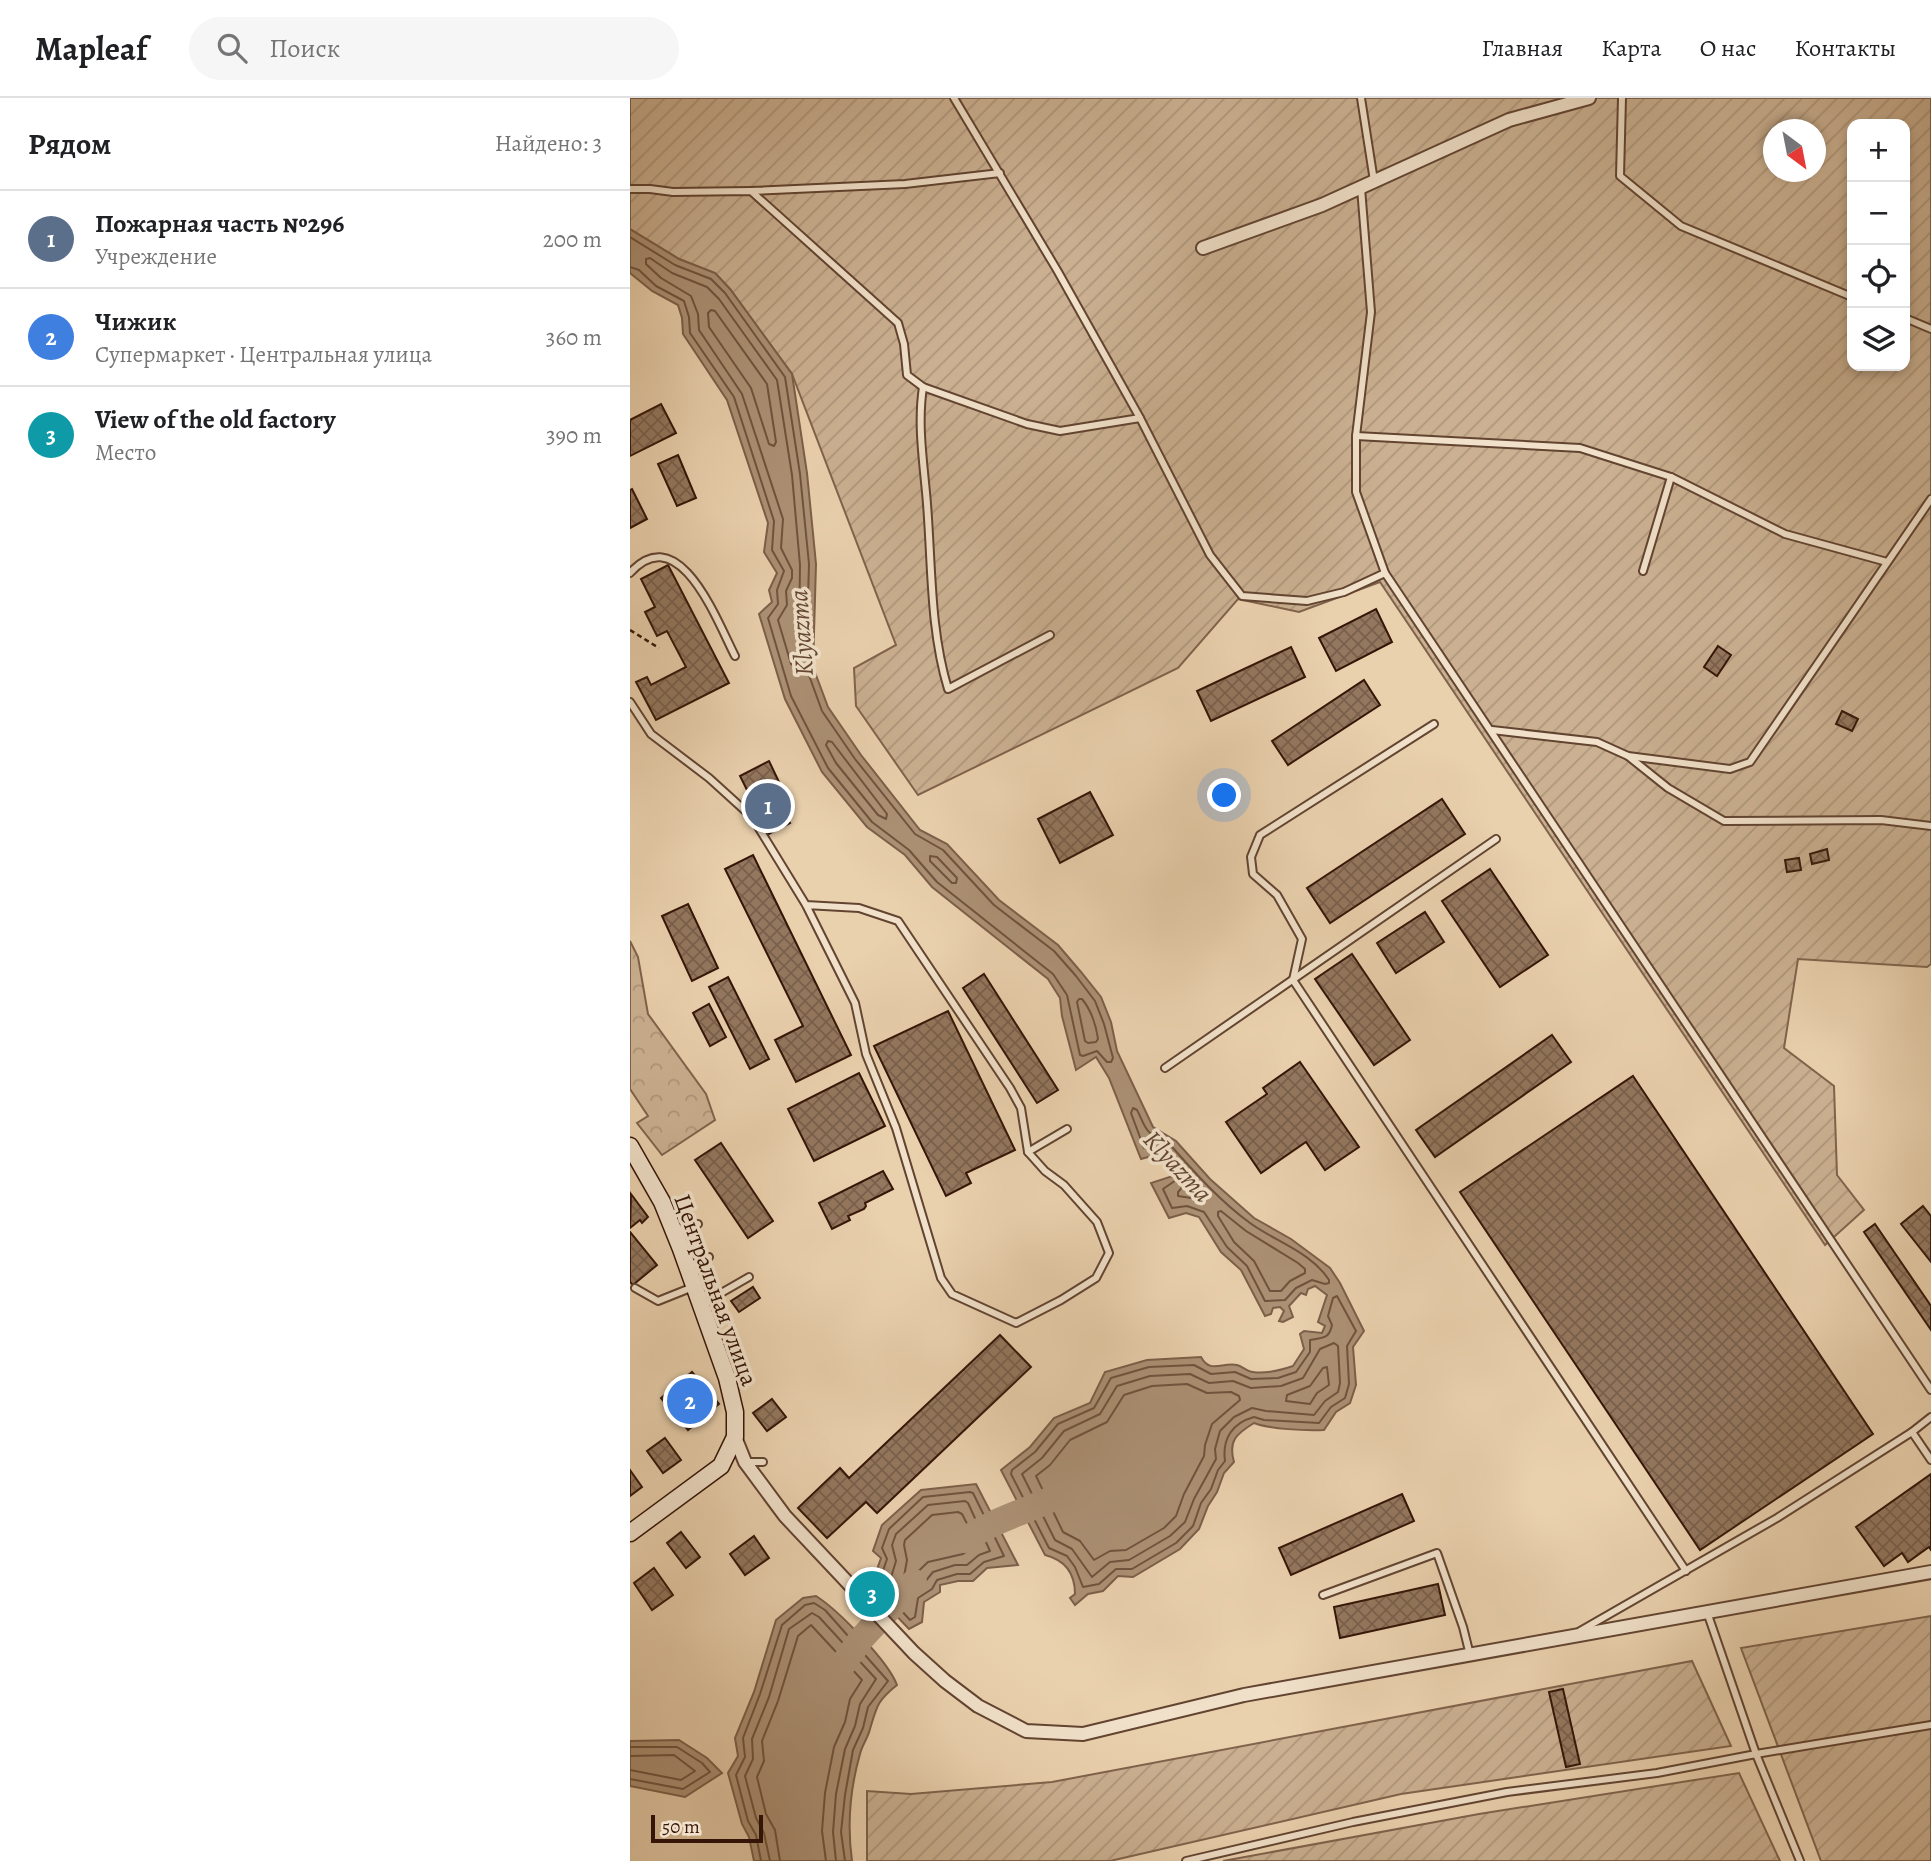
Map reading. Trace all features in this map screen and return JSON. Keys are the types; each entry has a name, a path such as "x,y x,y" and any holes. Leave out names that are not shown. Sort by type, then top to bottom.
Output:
{"street":[{"path":"1203,248 1375,183 1509,120 1590,98"},
{"name":"Центральная улица","path":"630,1146 662,1202 701,1305 727,1378 735,1412 735,1437"},
{"path":"735,1437 745,1462 785,1516 831,1559 851,1586 914,1653 944,1681 978,1706 1026,1731 1083,1734 1244,1695 1931,1572"},
{"path":"630,1533 721,1466 735,1437"}],"lane":[{"path":"954,98 1057,270 1140,418 1210,555 1242,596 1307,601 1344,592 1385,573"},
{"path":"1361,98 1375,183"},
{"path":"1622,98 1620,176 1681,226 1847,295"},
{"path":"630,189 673,192 751,191 905,184 1000,173"},
{"path":"1361,188 1371,312 1356,436 1356,492 1385,573 1931,1390"},
{"path":"751,191 898,323 904,344 907,375 923,387 1027,424 1060,431 1140,418"},
{"path":"1910,320 1931,329"},
{"path":"923,387 919,414 932,602 938,657 948,689 1050,635"},
{"path":"1356,436 1580,448 1671,477 1785,534 1887,562"},
{"path":"1643,571 1671,477"},
{"path":"1628,756 1730,769 1750,762 1931,499"},
{"path":"630,573 639,563 652,556 669,558 683,567 697,583 735,656"},
{"path":"630,702 651,734 709,778 752,817 806,905 855,1003 866,1055 896,1128 941,1278 952,1294 1016,1323 1062,1300 1096,1278 1109,1253 1097,1222 1064,1185 1045,1171 1028,1152 1021,1108 1010,1088 898,922 859,908 806,905"},
{"path":"1434,724 1260,835 1251,858 1253,874 1277,895 1302,939 1293,980 1686,1572"},
{"path":"1492,730 1597,742 1628,756 1668,788 1724,821 1881,820 1931,826"},
{"path":"1165,1068 1496,839"},
{"path":"1028,1152 1068,1129"},
{"path":"675,1233 698,1224"},
{"path":"687,1267 709,1257"},
{"path":"701,1305 749,1277"},
{"path":"635,1288 658,1301 694,1287"},
{"path":"1570,1637 1777,1517 1931,1418"},
{"path":"1912,1432 1931,1460"},
{"path":"745,1462 763,1462"},
{"path":"1323,1595 1437,1553 1470,1655"},
{"path":"1707,1612 1756,1754 1800,1861"},
{"path":"1186,1861 1353,1822 1480,1797 1657,1773 1931,1725"}],"path":[{"path":"630,630 659,648"}],"green space":[{"path":"630,98 1931,98 1931,964 1927,967 1798,959 1784,1048 1834,1086 1837,1175 1864,1210 1825,1245 1380,582 1299,612 1238,599 1178,668 918,795 856,706 854,668 896,645 792,374 730,289 715,273 679,259 630,229"},
{"path":"630,941 638,957 648,1014 706,1094 715,1120 662,1155 637,1123 648,1116 630,1089"},
{"path":"1931,1616 1931,1861 1821,1861 1741,1648"},
{"path":"1692,1661 1731,1746 1401,1794 1110,1861 867,1861 867,1791 911,1794 1052,1782"},
{"path":"1739,1773 1780,1861 1223,1861 1479,1814"}],"water":[{"path":"630,229 679,259 715,273 730,289 792,374 807,473 816,564 813,667 828,707 861,755 920,830 947,844 999,900 1058,945 1101,997 1111,1022 1117,1051 1153,1127 1176,1141 1210,1179 1254,1218 1291,1239 1330,1268 1364,1331 1353,1347 1356,1385 1350,1403 1336,1412 1324,1430 1288,1429 1254,1423 1248,1427 1233,1443 1234,1462 1224,1473 1199,1529 1180,1549 1133,1577 1118,1576 1103,1591 1088,1594 1075,1605 1070,1598 1075,1594 1075,1586 1068,1568 1045,1555 1001,1470 1030,1447 1054,1418 1090,1403 1105,1372 1147,1360 1201,1357 1208,1365 1232,1364 1258,1372 1293,1366 1304,1349 1300,1334 1304,1331 1322,1333 1325,1326 1318,1322 1327,1295 1315,1286 1308,1289 1306,1295 1301,1293 1289,1306 1293,1317 1279,1321 1284,1311 1280,1307 1273,1308 1271,1314 1265,1316 1241,1270 1221,1252 1199,1217 1186,1213 1169,1218 1151,1183 1173,1176 1167,1162 1155,1155 1141,1159 1109,1078 1096,1057 1076,1070 1060,998 1048,979 932,887 905,855 867,827 822,772 785,699 759,614 772,602 769,590 777,573 764,552 768,523 727,400 683,334 678,305 652,291 630,273"},
{"path":"976,1484 1018,1565 987,1568 973,1581 940,1585 940,1592 924,1602 922,1622 909,1629 868,1586 881,1558 873,1551 882,1525 921,1490"},
{"path":"816,1596 837,1612 861,1637 884,1663 897,1685 879,1704 861,1751 852,1794 852,1861 754,1861 728,1773 738,1756 735,1738 754,1692 776,1620 803,1598"},
{"path":"679,1740 707,1758 722,1773 685,1797 630,1786 630,1741"}],"building":[{"path":"661,404 676,433 630,456 630,420"},
{"path":"678,455 696,498 677,506 658,464"},
{"path":"632,489 647,519 630,528 630,490"},
{"path":"668,565 729,683 656,720 636,682 647,677 651,685 686,667 667,631 657,636 645,612 655,607 641,579"},
{"path":"1376,609 1392,642 1336,671 1319,638"},
{"path":"1718,646 1731,655 1717,676 1704,667"},
{"path":"1291,647 1305,677 1211,721 1197,691"},
{"path":"1364,680 1380,705 1288,765 1272,741"},
{"path":"1842,711 1858,719 1852,731 1836,724"},
{"path":"769,761 780,784 772,788 790,823 769,834 740,776"},
{"path":"1090,792 1113,835 1060,863 1038,819"},
{"path":"1442,799 1465,834 1330,923 1307,888"},
{"path":"1827,849 1829,860 1812,864 1810,854"},
{"path":"753,855 851,1055 796,1082 775,1040 803,1026 725,869"},
{"path":"1799,858 1801,870 1787,872 1785,860"},
{"path":"1490,869 1548,955 1500,987 1442,901"},
{"path":"688,904 718,968 692,981 662,916"},
{"path":"1425,912 1444,942 1396,973 1377,943"},
{"path":"1352,954 1410,1040 1374,1065 1315,979"},
{"path":"984,974 1058,1090 1037,1103 963,988"},
{"path":"728,977 769,1059 750,1069 709,987"},
{"path":"709,1004 726,1037 710,1046 693,1013"},
{"path":"948,1011 1015,1150 966,1173 971,1183 946,1196 874,1046"},
{"path":"1552,1035 1571,1062 1435,1157 1416,1130"},
{"path":"1300,1062 1359,1147 1325,1170 1306,1142 1261,1173 1226,1122 1267,1094 1263,1088"},
{"path":"859,1073 885,1126 814,1161 788,1109"},
{"path":"1633,1076 1873,1434 1700,1550 1460,1192"},
{"path":"721,1143 773,1221 748,1238 695,1160"},
{"path":"883,1171 893,1189 865,1203 864,1209 848,1216 850,1220 832,1229 819,1203"},
{"path":"631,1194 648,1217 630,1228"},
{"path":"1923,1206 1931,1216 1931,1262 1901,1224"},
{"path":"1875,1224 1931,1306 1931,1330 1864,1232"},
{"path":"630,1232 657,1265 633,1285 630,1282"},
{"path":"753,1287 760,1298 739,1312 731,1301"},
{"path":"1000,1335 1031,1367 877,1513 866,1502 827,1538 798,1508 840,1468 849,1478"},
{"path":"692,1372 719,1404 688,1430 661,1398"},
{"path":"772,1399 786,1417 767,1431 753,1413"},
{"path":"665,1438 681,1460 663,1473 647,1451"},
{"path":"630,1470 642,1487 630,1496"},
{"path":"1931,1474 1931,1550 1929,1547 1908,1562 1902,1553 1884,1566 1856,1527"},
{"path":"1402,1494 1414,1521 1291,1575 1279,1548"},
{"path":"681,1532 700,1557 686,1568 667,1543"},
{"path":"754,1536 769,1558 745,1575 730,1554"},
{"path":"654,1568 673,1595 652,1610 634,1583"},
{"path":"1438,1584 1445,1615 1340,1638 1334,1607"},
{"path":"1563,1689 1580,1764 1566,1767 1549,1692"}],"waterway":[{"name":"Klyazma","path":"965,1540 998,1522 1056,1497"},
{"name":"Klyazma","path":"841,1667 861,1639 914,1582"}],"place":[{"name":"Пожарная часть №296","path":"768,806"},
{"name":"Чижик","path":"690,1401"},
{"name":"View of the old factory","path":"872,1594"}]}
